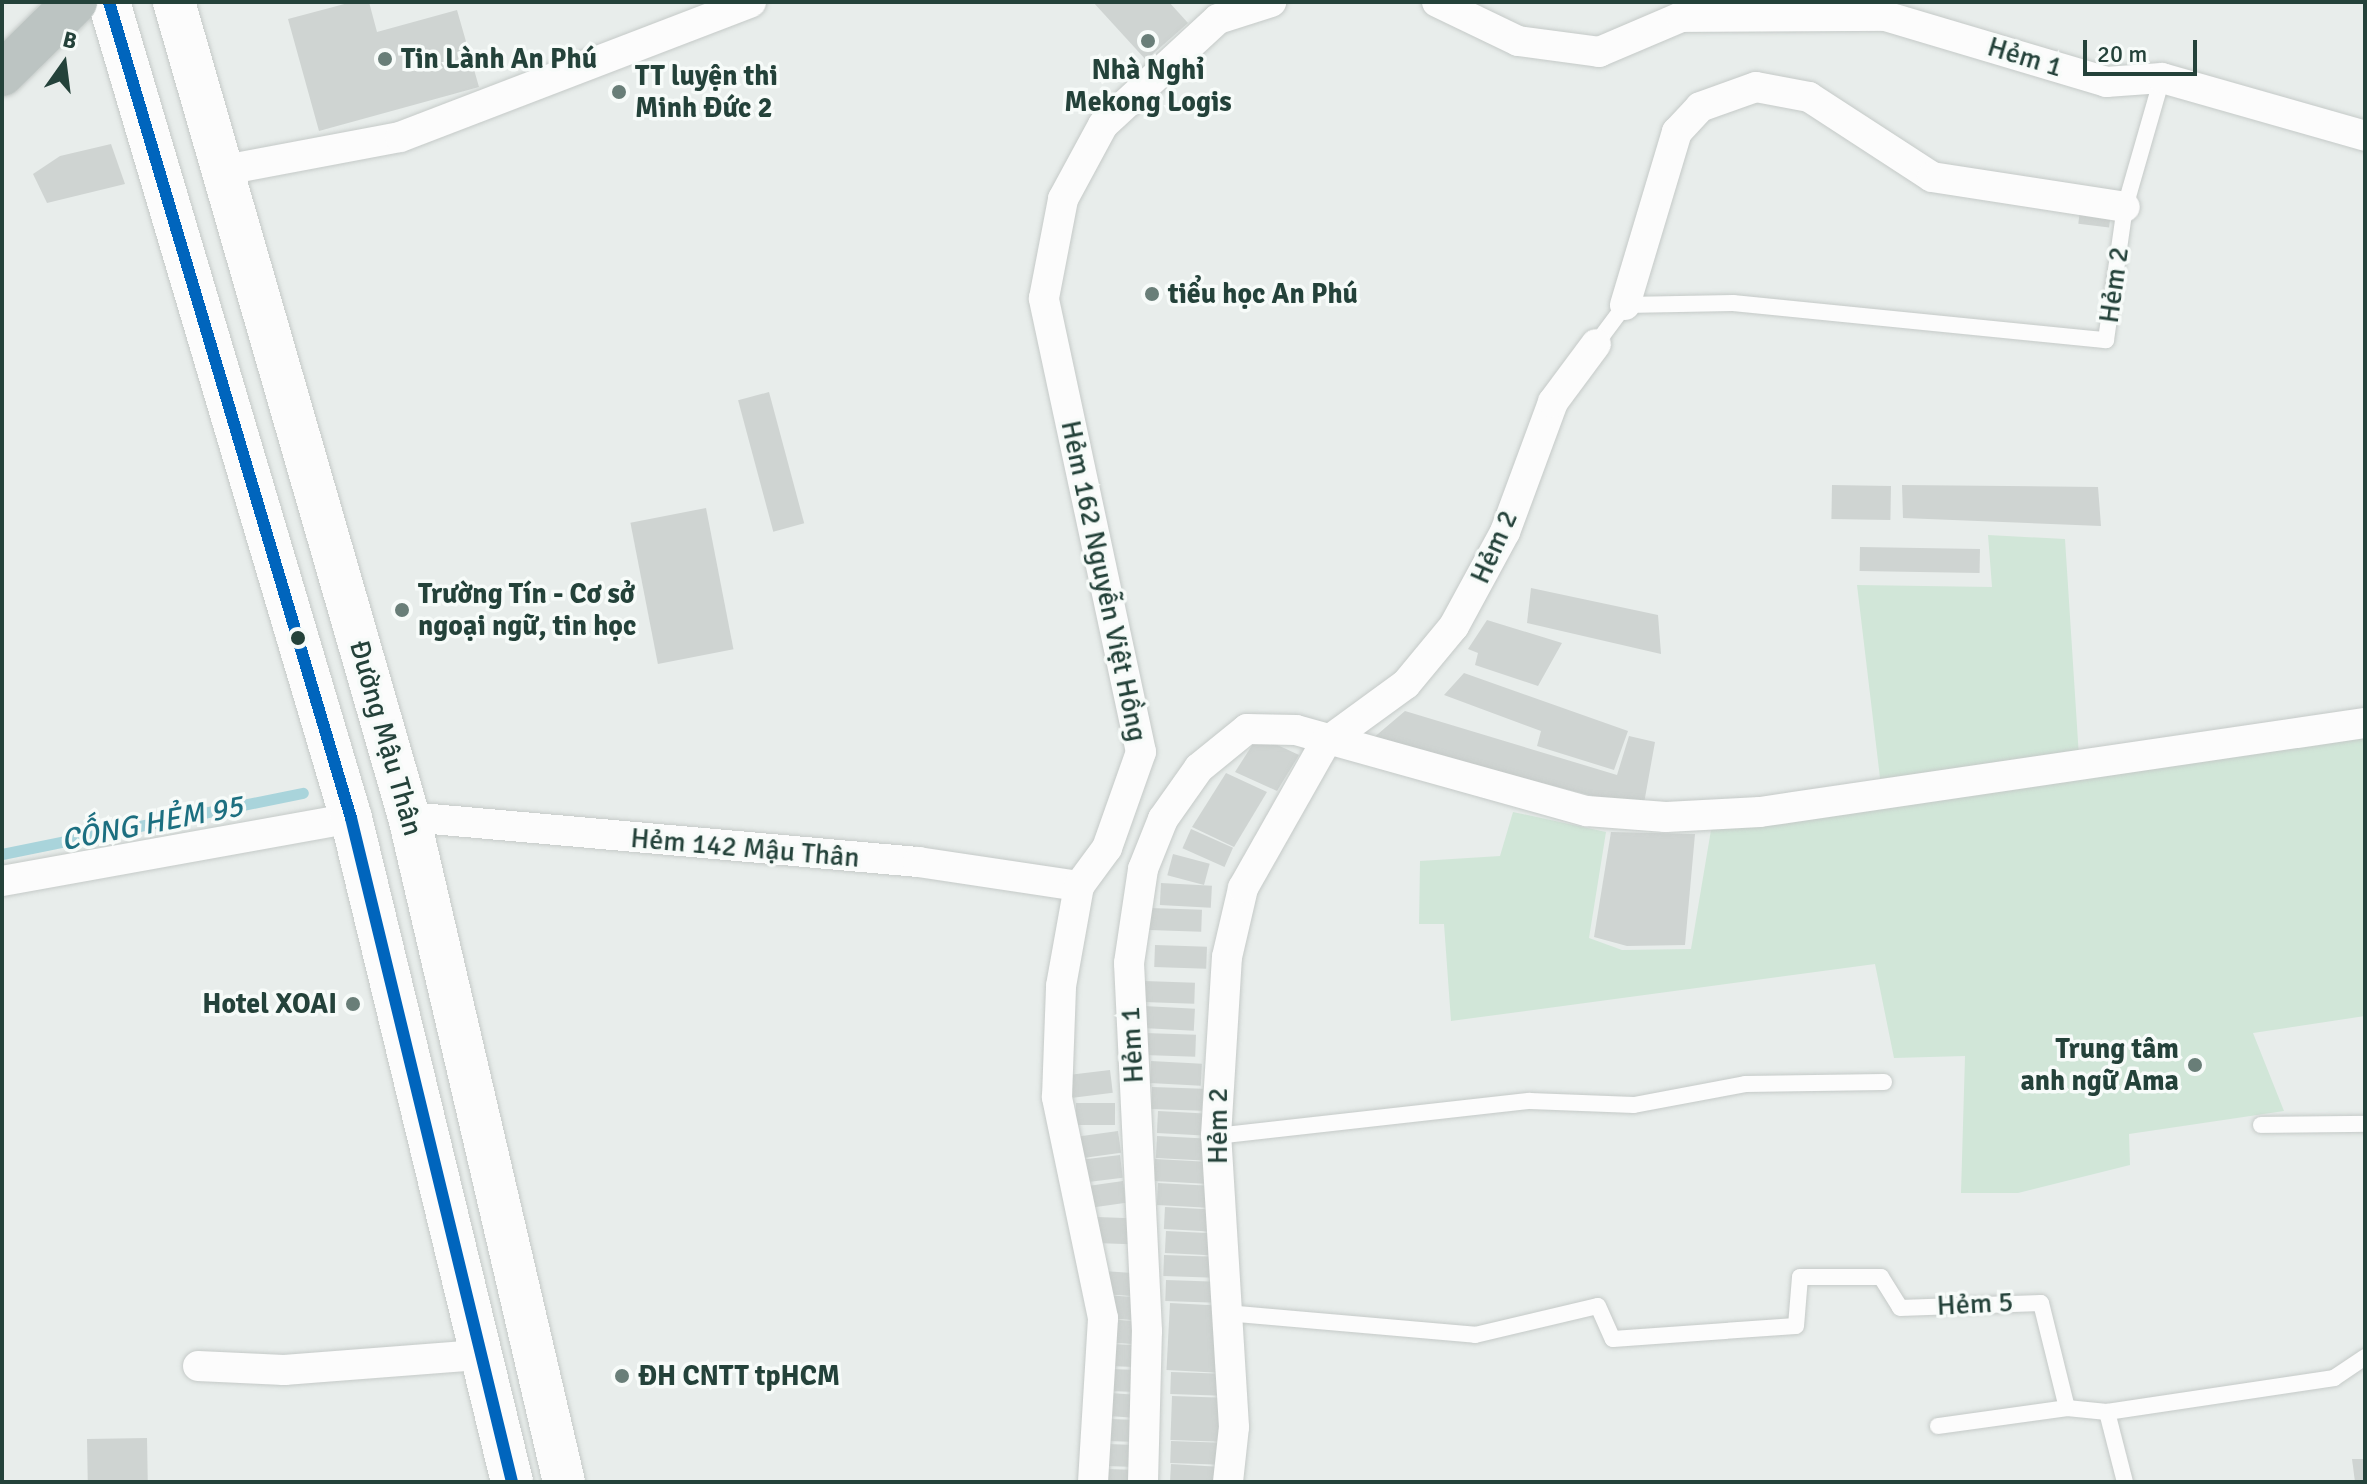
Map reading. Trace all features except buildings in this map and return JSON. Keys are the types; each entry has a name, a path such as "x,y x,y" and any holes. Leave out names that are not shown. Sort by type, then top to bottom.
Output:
{"highway":[{"path":"2,74 75,2"}],"main road":[{"name":"Đường Mậu Thân","path":"109,2 351,818 478,1355 512,1482"},
{"name":"Đường Mậu Thân","path":"174,2 225,170 409,817 564,1482"},
{"path":"351,818 409,817"}],"street":[{"path":"225,170 400,137 751,2"},
{"name":"Hẻm 162 Nguyễn Việt Hồng","path":"1093,1482 1103,1318 1057,1097 1061,986 1079,886 1107,848 1141,752 1044,298 1063,199 1103,125 1166,63 1218,19 1271,2"},
{"path":"1437,2 1518,41 1599,52 1681,17 1824,9"},
{"name":"Hẻm 1","path":"1824,9 1885,16 2106,82 2162,78 2365,136"},
{"path":"1625,305 1677,132 1700,107 1756,87 1809,97 1932,177 2125,207"},
{"name":"Hẻm 2","path":"1228,1482 1234,1427 1216,1136 1227,957 1243,888 1325,743 1406,684 1454,626 1505,532 1553,402 1596,344"},
{"name":"Hẻm 1","path":"1143,1482 1144,1223 1128,1021 1143,869 1179,792 1222,746 1268,724 1325,743 1587,811 1666,817 1760,812 2365,723"},
{"name":"Hẻm 142 Mậu Thân","path":"409,817 918,862 1079,886"},
{"path":"2,881 351,818"},
{"path":"198,1366 284,1370 478,1355"}],"lane":[{"name":"Hẻm 2","path":"1596,344 1625,305 1733,303 2099,341 2109,333 2125,207 2162,78"},
{"path":"1216,1136 1530,1101 1634,1105 1745,1084 1884,1082"},
{"path":"2261,1125 2365,1124"},
{"name":"Hẻm 5","path":"1226,1313 1475,1335 1598,1306 1610,1339 1796,1326 1801,1320 1800,1277 1881,1277 1900,1308 2041,1303 2067,1408"},
{"path":"1938,1426 2067,1408 2107,1412 2334,1378 2365,1357"},
{"path":"2107,1412 2125,1482"}],"green space":[{"path":"1988,535 2065,539 2079,757 2365,729 2365,1016 2253,1033 2284,1111 2129,1134 2130,1165 2018,1193 1961,1193 1965,1056 1894,1058 1875,964 1451,1021 1444,924 1419,924 1420,861 1500,856 1513,812 1606,832 1589,938 1622,950 1691,949 1712,824 1883,803 1857,585 1992,587"}],"waterway":[{"name":"CỐNG HẺM 95","path":"2,854 303,793"}],"transit line":[{"path":"109,2 351,818 512,1482"}],"place":[{"name":"Nhà Nghỉ Mekong Logis","path":"1148,41"},
{"name":"Tin Lành An Phú","path":"385,59"},
{"name":"TT luyện thi Minh Đức 2","path":"619,92"},
{"name":"tiểu học An Phú","path":"1152,294"},
{"name":"Trường Tín - Cơ sở ngoại ngữ, tin học","path":"402,610"},
{"name":"Hotel XOAI","path":"353,1004"},
{"name":"Trung tâm anh ngữ Ama","path":"2195,1065"},
{"name":"ĐH CNTT tpHCM","path":"622,1376"}]}
